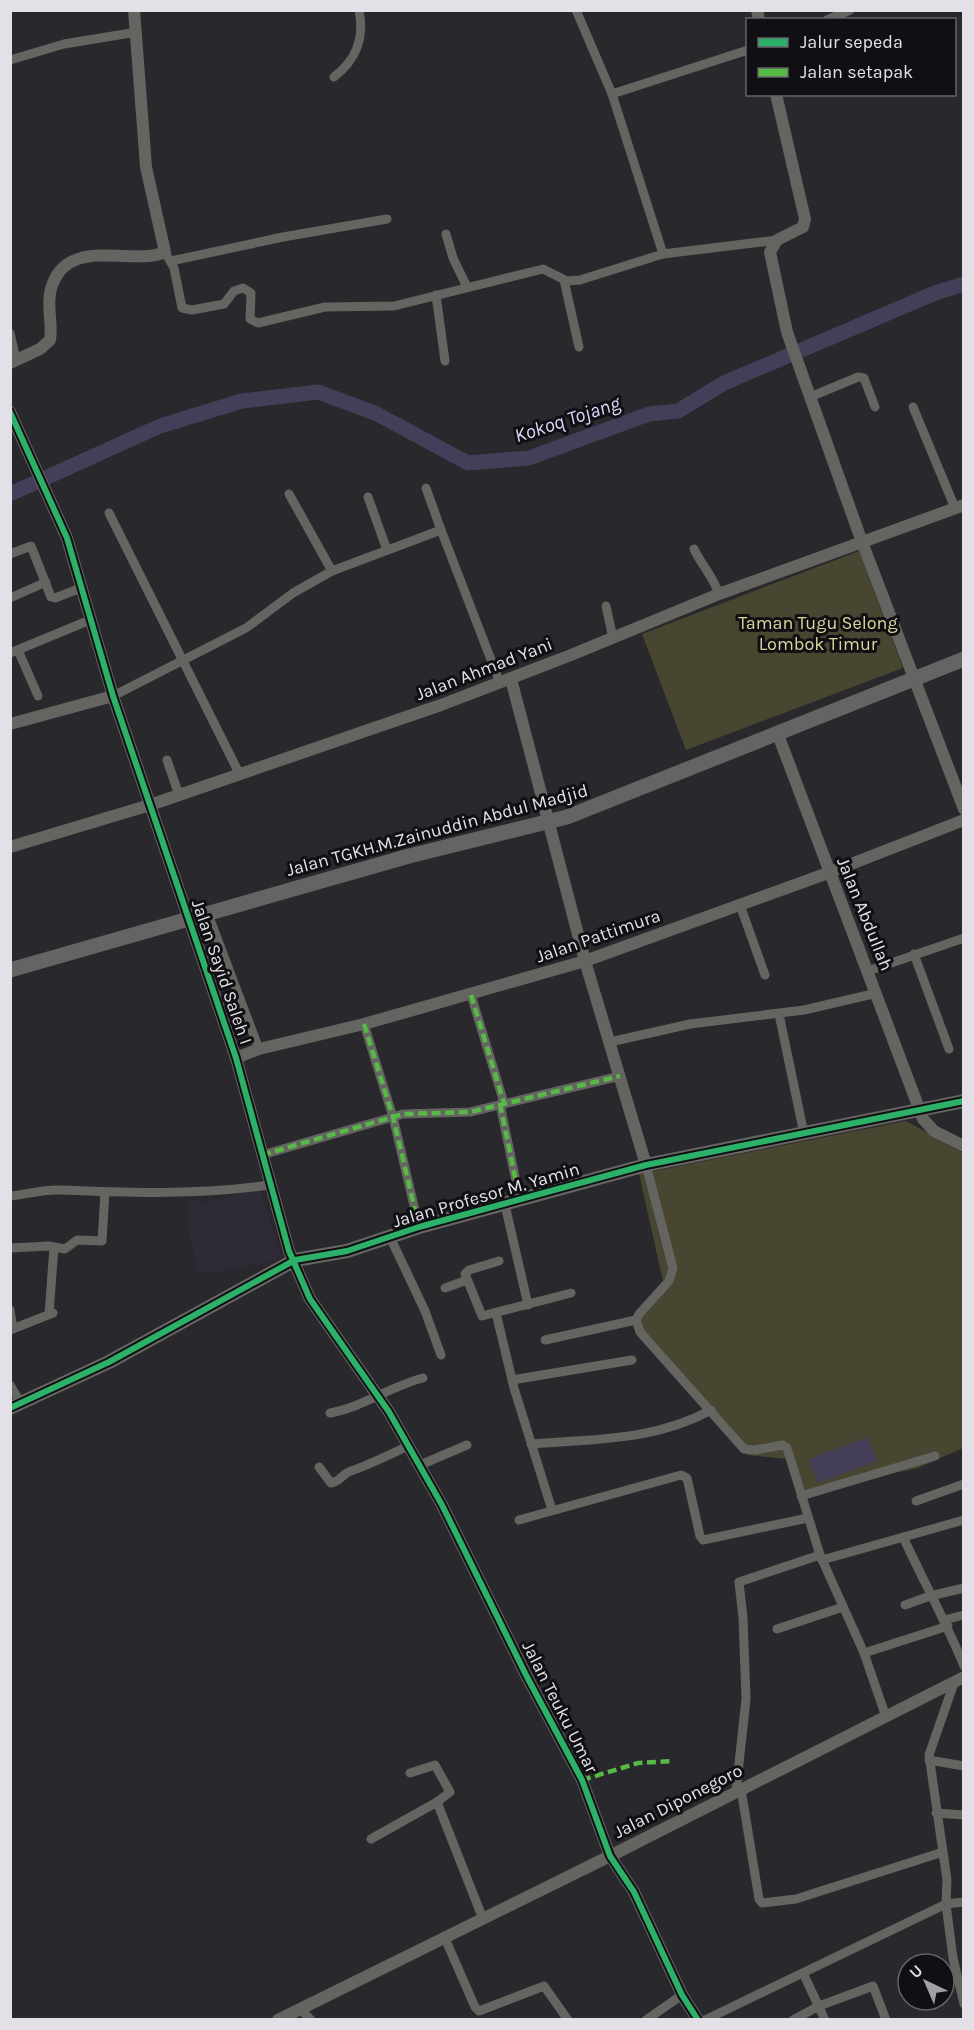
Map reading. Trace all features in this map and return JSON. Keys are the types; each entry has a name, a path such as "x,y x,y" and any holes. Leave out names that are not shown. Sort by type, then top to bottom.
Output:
{"main road":[{"name":"Jalan TGKH.M.Zainuddin Abdul Madjid","path":"10,970 409,856 548,824 618,799 777,732 963,659"},
{"name":"Jalan Profesor M. Yamin","path":"16,1406 109,1362 295,1260 347,1251 419,1227 646,1165 963,1101"}],"street":[{"path":"134,10 146,167 182,308 192,310 225,304 234,291 243,288 251,292 250,319 258,323 325,307 386,308 543,269 564,280 580,280 663,254 777,240 796,232 805,224 776,96"},
{"path":"334,77 345,68 358,49 361,36 359,10"},
{"path":"576,10 612,94 663,254"},
{"path":"832,18 850,10"},
{"path":"10,60 64,44 137,32"},
{"path":"612,94 746,50"},
{"path":"11,339 13,361 40,349 50,340 50,290 57,273 63,267 89,256 168,256 387,219"},
{"path":"446,234 453,258 466,287"},
{"path":"777,240 772,245 770,259 787,332 862,542 963,809"},
{"path":"564,280 579,346"},
{"path":"436,295 445,362"},
{"path":"808,392 858,377 864,378 875,407"},
{"path":"913,407 959,507"},
{"name":"Jalan Sayid Saleh I","path":"10,411 67,538 113,696 236,1058 269,1185 289,1251 295,1260 310,1299 377,1396"},
{"path":"426,488 441,530 506,681 585,962 669,1245 673,1272 669,1281 636,1320 546,1340"},
{"path":"289,494 332,571"},
{"path":"368,497 387,550"},
{"name":"Jalan Ahmad Yani","path":"10,847 240,775 506,681 719,594 959,507"},
{"path":"109,513 185,660 240,775"},
{"path":"10,724 113,696 246,628 293,593 332,571 441,530"},
{"path":"10,554 31,546 49,593 55,598 81,588"},
{"path":"694,549 703,568 714,579 719,594"},
{"path":"10,598 46,582"},
{"path":"606,606 613,638"},
{"path":"38,696 14,651 90,620"},
{"name":"Jalan Abdullah","path":"777,732 828,873 877,993 918,1110"},
{"path":"167,760 179,795"},
{"name":"Jalan Pattimura","path":"236,1058 259,1048 364,1024 585,962 828,873 963,820"},
{"path":"740,905 765,975"},
{"path":"208,914 259,1048"},
{"path":"868,971 963,938"},
{"path":"914,954 949,1049"},
{"path":"610,1042 690,1024 779,1014 877,993"},
{"path":"471,995 502,1104 520,1201"},
{"path":"779,1014 804,1134"},
{"path":"364,1024 393,1117 419,1227"},
{"path":"262,1155 412,1112 470,1112 620,1076"},
{"path":"918,1110 927,1125 963,1146"},
{"path":"10,1196 60,1190 105,1192 234,1190 269,1185"},
{"path":"10,1248 65,1249 77,1240 102,1241 105,1192"},
{"path":"505,1205 528,1305"},
{"path":"390,1237 425,1311 441,1355"},
{"path":"10,1310 12,1330 52,1314 54,1247"},
{"path":"500,1261 466,1272 481,1314 496,1313 572,1293"},
{"path":"445,1288 467,1280"},
{"path":"496,1313 512,1380 552,1510"},
{"path":"636,1320 640,1332 747,1450 786,1446 821,1558 864,1653 886,1717"},
{"path":"512,1380 632,1360"},
{"path":"330,1413 377,1396 400,1384 423,1378"},
{"path":"10,1385 16,1406"},
{"name":"Jalan Teuku Umar","path":"377,1396 420,1465 582,1780 610,1856 634,1892 682,1995 698,2019"},
{"path":"531,1444 646,1434 680,1426 711,1410"},
{"path":"420,1465 467,1445"},
{"path":"319,1467 332,1483 348,1472 365,1468 408,1446"},
{"path":"801,1496 935,1456"},
{"path":"519,1520 681,1475 687,1478 700,1536 703,1540 808,1518"},
{"path":"916,1501 963,1484"},
{"path":"943,1852 796,1899 762,1903 739,1790 746,1699 744,1628 739,1582 963,1520"},
{"path":"903,1537 930,1596 946,1623 963,1666"},
{"path":"905,1605 963,1588"},
{"path":"777,1629 843,1607"},
{"path":"864,1653 963,1615"},
{"path":"959,1680 932,1740 930,1760 947,1880 946,1904 952,1958 963,2004"},
{"name":"Jalan Diponegoro","path":"278,2019 610,1856 959,1680"},
{"path":"930,1760 963,1766"},
{"path":"371,1839 437,1802 450,1792 438,1767 430,1766 410,1773"},
{"path":"437,1802 483,1919"},
{"path":"936,1813 963,1815"},
{"path":"705,2019 946,1904 963,1902"},
{"path":"444,1936 475,2007 479,2011 544,1986 568,2019"},
{"path":"803,1973 825,2019"},
{"path":"793,2019 819,2006 873,1986 886,2019"},
{"path":"646,2019 682,1995"},
{"path":"300,2009 311,2019"}],"shaded area":[{"path":"260,1188 281,1256 278,1260 211,1273 198,1270 185,1211 190,1210 188,1198 202,1203"},
{"path":"868,1437 877,1461 818,1483 809,1459"}],"green space":[{"name":"Taman Tugu Selong Lombok Timur","path":"859,551 903,668 686,750 642,634"},
{"path":"906,1121 963,1153 963,1448 918,1468 804,1492 787,1459 747,1455 631,1319 663,1281 639,1174"}],"waterway":[{"name":"Kokoq Tojang","path":"10,494 160,426 242,401 318,392 375,413 468,463 529,458 649,414 678,411 724,383 935,293 964,284"}],"marked path":[{"path":"471,995 504,1103"},
{"path":"364,1024 393,1117 419,1227"},
{"path":"262,1155 403,1114 470,1112 620,1076"},
{"path":"500,1104 520,1201"},
{"path":"582,1780 638,1763 674,1761"}],"cycle path":[{"path":"10,412 67,538 113,696 236,1058 289,1251 310,1299 389,1412 442,1505 527,1677 582,1780 610,1856 634,1892 682,1995 698,2020"},
{"path":"10,1408 109,1362 295,1260 347,1251 419,1227 646,1165 964,1101"}]}
